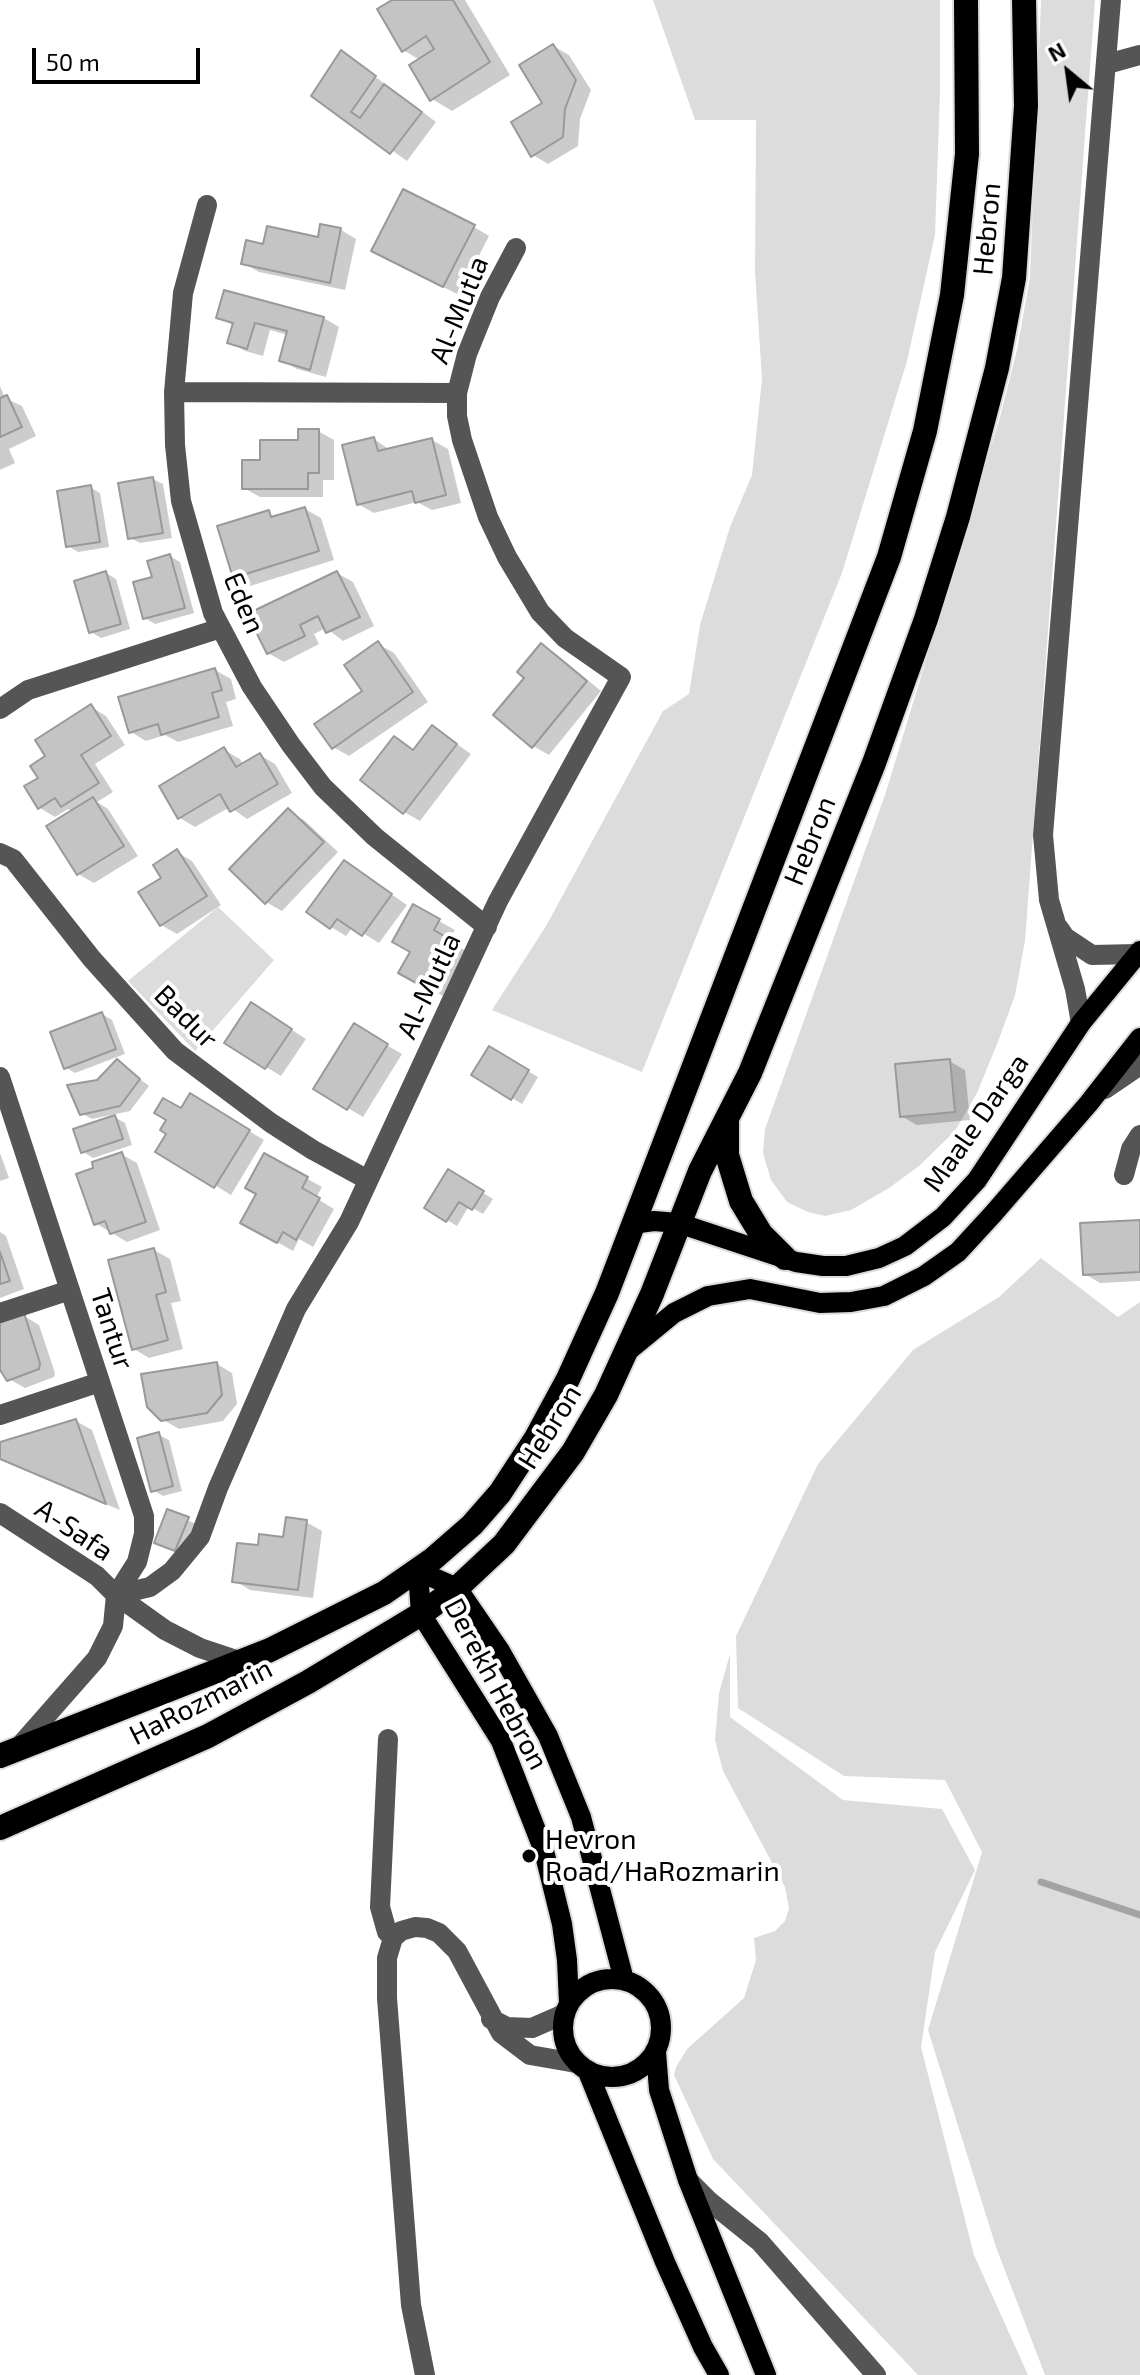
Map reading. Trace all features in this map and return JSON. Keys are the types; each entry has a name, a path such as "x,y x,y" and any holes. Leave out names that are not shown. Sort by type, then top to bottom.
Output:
{"highway":[{"name":"Hebron","path":"418,1571 472,1525 490,1504 536,1438 587,1339 869,614 909,492 941,360 961,224 968,141 966,0"},
{"name":"Hebron","path":"421,1614 457,1588 504,1544 573,1452 606,1395 700,1171 750,1073 874,763 926,619 958,517 997,368 1014,278 1026,106 1024,0"},
{"path":"727,1119 727,1155 737,1190 753,1223 785,1258"},
{"name":"HaRozmarin","path":"8,1754 242,1662 367,1603 418,1571"},
{"name":"HaRozmarin","path":"0,1828 208,1736 308,1682 421,1614"}],"main road":[{"name":"Maale Darga","path":"632,1224 654,1221 678,1223 785,1258 823,1266 846,1266 879,1258 905,1246 943,1217 977,1180 1081,1023 1138,952"},
{"path":"626,1353 674,1313 708,1296 750,1289 820,1303 851,1302 884,1296 924,1276 958,1252 1092,1099 1140,1038"},
{"name":"Derekh Hebron","path":"566,2008 567,1960 562,1924 544,1851 501,1741 421,1614 418,1571 457,1588 522,1687 564,1773 595,1862 624,1980"},
{"path":"719,2375 665,2262 582,2068 563,2040 566,2008 577,1993 599,1980 624,1980 638,1986 656,2006 662,2031 656,2052 659,2090 688,2180 766,2375"},
{"path":"582,2068 603,2077 619,2077 634,2073 656,2052"}],"street":[{"path":"1081,1023 1045,877 1043,835 1111,0"},
{"path":"1107,64 1140,55"},
{"name":"Eden","path":"207,205 183,293 174,392 181,501 213,613 252,687 323,787 375,837 487,927"},
{"name":"Al-Mutla","path":"116,1595 150,1587 172,1571 200,1537 218,1488 296,1309 349,1222 498,901 621,677 565,638 540,612 507,557 488,517 470,469 457,416 457,393 467,354 490,297 516,248"},
{"name":"Al-Mutla","path":"174,392 457,393"},
{"path":"0,709 28,690 221,628"},
{"name":"Badur","path":"0,853 13,859 92,959 175,1051 271,1123 368,1180"},
{"path":"1054,921 1065,937 1092,955 1138,952"},
{"path":"1092,1099 1140,1065"},
{"name":"Tantur","path":"0,1077 144,1516 144,1534 137,1562 116,1595"},
{"path":"1124,1175 1131,1149 1140,1135"},
{"path":"0,1313 70,1290"},
{"path":"0,1415 100,1382"},
{"name":"A-Safa","path":"0,1513 97,1576 116,1595 182,1640 242,1662"},
{"name":"A-Safa","path":"8,1754 97,1658 113,1626 116,1595"},
{"path":"388,1739 380,1907 387,1932 393,1938"},
{"path":"425,2375 411,2305 387,1998 387,1958 393,1938 401,1931 415,1927 439,1933 457,1951 491,2019 511,2043 530,2055 582,2068"},
{"path":"491,2019 507,2027 532,2028 566,2008"},
{"path":"688,2180 760,2242 876,2375"}],"shaded area":[{"path":"653,0 940,0 940,91 935,235 907,361 842,573 642,1072 492,1010 546,926 663,711 689,694 700,625 730,527 752,475 762,379 755,272 756,120 695,120"},
{"path":"1041,0 1095,0 1025,941 1015,995 999,1039 977,1093 955,1131 919,1166 889,1188 851,1210 825,1216 787,1202 771,1180 763,1153 765,1129 885,795 1000,417 1017,350 1030,277"},
{"path":"218,907 274,960 195,1051 128,981"},
{"path":"1041,1258 1118,1317 1140,1302 1140,2375 1045,2375 996,2247 928,2030 982,1852 945,1780 844,1776 738,1708 736,1636 818,1464 913,1350 999,1297"},
{"path":"730,1654 730,1717 843,1800 942,1809 975,1870 935,1952 921,2047 974,2255 1028,2375 918,2375 713,2159 674,2075 687,2049 744,1998 756,1960 754,1938 775,1931 785,1921 789,1908 785,1887 723,1771 715,1740 719,1693"}],"building":[{"path":"392,0 453,0 490,62 430,101 409,65 434,49 426,36 402,52 377,9"},
{"path":"553,44 576,80 565,109 563,137 531,157 511,122 542,103 519,65"},
{"path":"341,50 376,76 351,112 360,118 384,84 422,112 390,154 311,96"},
{"path":"403,189 475,225 443,287 371,251"},
{"path":"320,224 341,228 330,283 241,264 246,240 263,244 267,226 318,237"},
{"path":"224,290 324,317 310,370 279,361 287,331 255,323 247,349 227,343 233,323 216,318"},
{"path":"7,395 22,427 0,437 0,398"},
{"path":"298,429 319,429 319,473 308,473 308,489 242,489 242,460 260,460 260,440 298,440"},
{"path":"374,437 378,451 432,438 446,495 415,503 412,491 357,505 342,445"},
{"path":"153,477 163,533 128,539 118,483"},
{"path":"91,485 100,542 66,547 57,491"},
{"path":"305,507 319,551 233,578 217,526 269,510 271,517"},
{"path":"170,554 185,608 143,619 133,582 152,577 147,561"},
{"path":"106,571 121,624 89,633 74,581"},
{"path":"337,571 360,617 326,633 318,616 300,625 305,636 267,654 247,614"},
{"path":"378,641 413,692 332,749 314,724 362,691 344,665"},
{"path":"541,643 587,681 532,748 493,715 524,678 517,672"},
{"path":"215,668 222,690 212,693 219,717 161,735 158,724 129,733 118,697"},
{"path":"91,704 111,736 81,755 99,783 61,807 55,798 38,809 24,786 38,778 30,766 45,756 35,740"},
{"path":"432,725 457,744 403,814 360,780 394,736 413,750"},
{"path":"224,747 236,767 260,753 278,784 230,812 220,794 178,819 159,786"},
{"path":"93,797 124,846 77,875 46,826"},
{"path":"288,808 324,842 265,904 229,869"},
{"path":"177,849 207,896 160,926 138,892 161,878 153,865"},
{"path":"344,860 392,894 362,936 337,919 330,929 306,912"},
{"path":"413,904 440,919 434,930 454,942 427,989 398,973 410,952 392,942"},
{"path":"251,1002 292,1029 265,1069 224,1043"},
{"path":"102,1012 116,1049 64,1069 50,1032"},
{"path":"354,1023 388,1044 347,1110 313,1089"},
{"path":"489,1046 529,1070 511,1100 471,1075"},
{"path":"117,1059 140,1079 120,1106 80,1115 67,1085 97,1080"},
{"path":"950,1059 955,1112 900,1117 895,1064"},
{"path":"190,1093 250,1130 214,1188 155,1152 166,1134 160,1130 166,1120 154,1113 163,1098 181,1108"},
{"path":"115,1115 123,1139 81,1153 73,1129"},
{"path":"122,1152 146,1222 110,1234 105,1221 94,1225 76,1174 93,1168 92,1162"},
{"path":"264,1153 308,1177 302,1188 320,1198 296,1240 283,1232 277,1243 240,1223 256,1194 245,1188"},
{"path":"448,1169 484,1191 472,1210 459,1202 446,1222 424,1208"},
{"path":"1140,1220 1140,1272 1083,1275 1080,1223"},
{"path":"154,1248 166,1292 156,1295 168,1340 132,1350 108,1260"},
{"path":"0,1252 10,1281 0,1284"},
{"path":"24,1313 40,1363 39,1369 7,1381 0,1370 0,1320"},
{"path":"217,1362 222,1395 207,1413 161,1421 147,1407 141,1374"},
{"path":"76,1419 106,1504 0,1459 0,1442"},
{"path":"159,1432 173,1486 151,1492 137,1438"},
{"path":"167,1509 189,1517 175,1551 154,1543"},
{"path":"286,1517 307,1520 298,1590 232,1582 237,1543 258,1545 259,1534 283,1537"}],"waterway":[{"path":"1041,1882 1140,1915"}],"place":[{"name":"Hevron Road/HaRozmarin","path":"529,1856"}]}
